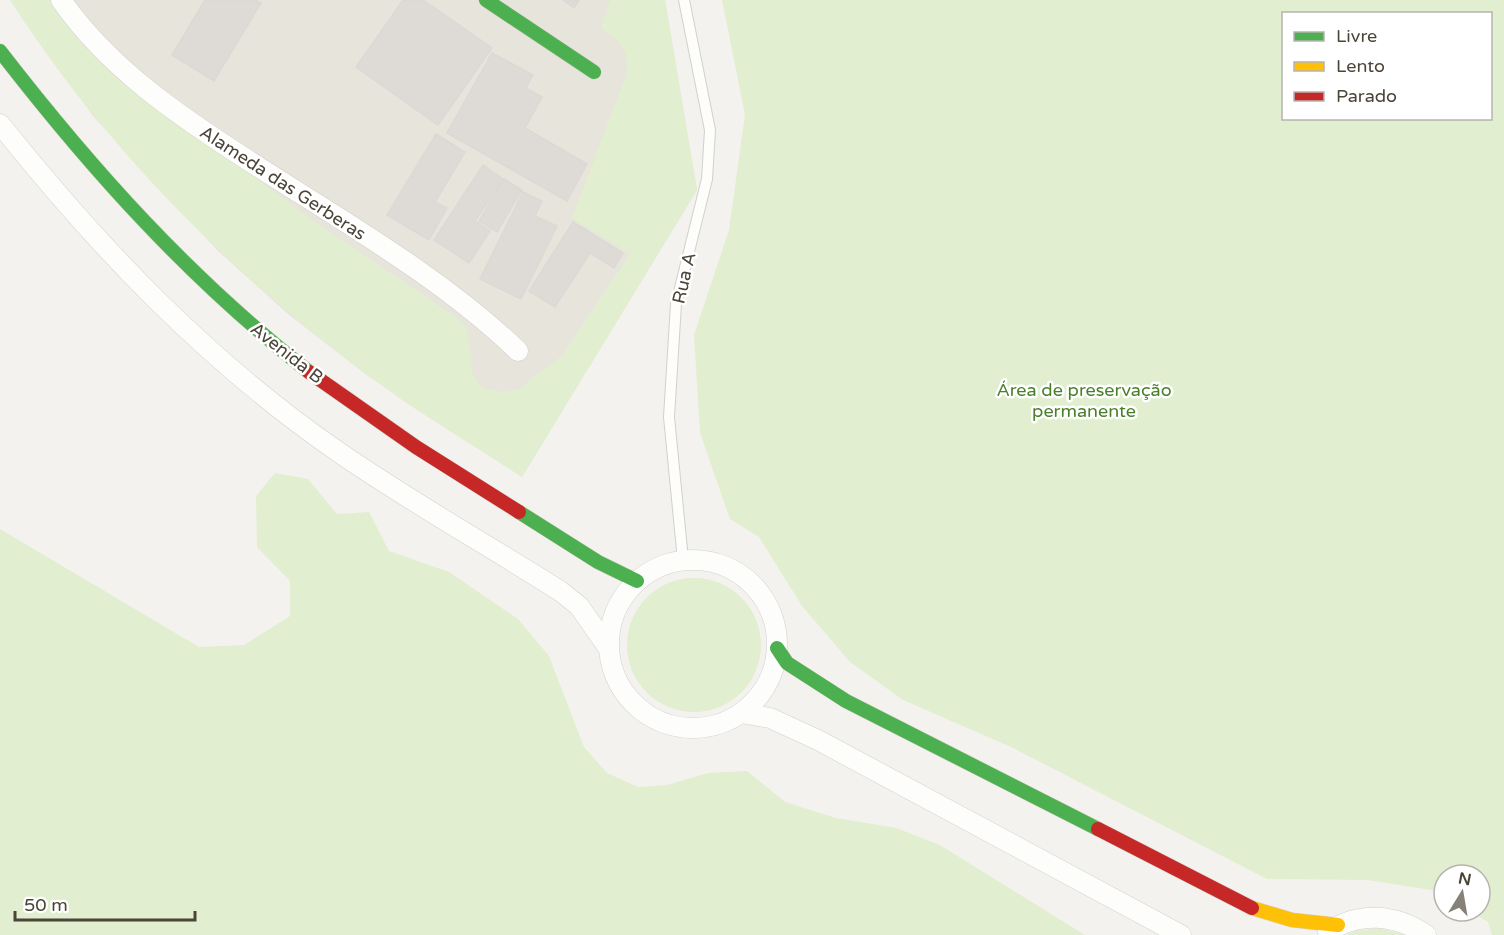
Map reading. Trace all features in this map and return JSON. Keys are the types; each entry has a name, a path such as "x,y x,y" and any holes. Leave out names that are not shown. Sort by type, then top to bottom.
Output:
{"street":[{"name":"Alameda das Gerberas","path":"61,0 98,45 172,111 427,278 489,323 518,351"},
{"path":"486,0 594,72"},
{"name":"Avenida B","path":"0,51 51,119 126,204 247,322 309,373 407,440 598,562 611,566 637,580"},
{"path":"0,124 104,247 171,317 244,379 336,450 560,591 579,606 609,649"},
{"path":"683,560 711,561 737,571 758,590 772,614 777,648 774,669 761,693 741,713 716,725 688,728 661,722 637,708 619,686 609,660 608,632 616,606 637,580 656,567 683,560"},
{"path":"777,648 787,663 846,701 1256,910 1330,930 1363,918 1389,918 1413,926 1426,935"},
{"path":"741,713 770,718 818,740 1181,935"}],"lane":[{"name":"Rua A","path":"683,560 669,417 676,304 707,179 710,130 684,0"}],"shaded area":[{"path":"10,0 665,0 697,190 522,477 368,376 288,314 217,250 93,116"}],"green space":[{"path":"10,0 52,0 214,148 322,227 456,317 467,329 473,376 483,388 504,392 523,388 532,378 562,356 630,254 572,218 626,75 625,52 614,38 601,28 610,0 665,0 697,190 522,477 423,414 366,374 315,334 217,249 127,155 85,105"},
{"name":"Área de preservação permanente","path":"722,0 1504,0 1504,935 1492,935 1488,923 1492,923 1492,863 1432,863 1432,890 1368,880 1267,879 1011,747 903,700 850,662 802,606 759,537 730,519 700,433 694,335 729,230 745,115"},
{"path":"275,473 308,479 337,514 369,512 389,551 449,572 518,619 549,656 584,747 607,773 638,787 667,785 708,773 747,771 785,802 836,818 896,828 940,845 1085,935 0,935 0,529 199,647 244,645 290,616 290,581 257,547 256,496"},
{"path":"694,578 719,583 741,598 756,620 761,645 756,670 741,692 719,707 694,712 669,707 647,692 632,670 627,645 632,620 647,598 669,583"},
{"path":"1379,928 1406,935 1346,935 1355,931"}],"building":[{"path":"205,0 255,0 261,3 214,81 172,55"},
{"path":"403,0 423,0 492,48 438,125 356,67"},
{"path":"563,0 579,0 574,8"},
{"path":"492,53 533,75 526,88 542,97 525,128 587,164 567,201 447,133"},
{"path":"436,134 465,152 435,202 447,208 429,240 387,215"},
{"path":"483,165 503,179 475,221 490,231 469,263 434,240"},
{"path":"504,179 522,190 497,232 479,221"},
{"path":"523,192 542,201 535,216 557,226 521,299 480,279"},
{"path":"573,222 623,253 614,268 590,253 555,307 529,291"}],"traffic: fast":[{"path":"486,0 594,72"},
{"path":"0,51 70,138 144,221 223,299 309,372"},
{"path":"519,512 598,562 637,581"},
{"path":"777,648 787,663 846,701 1098,829"}],"traffic: slow":[{"path":"1252,908 1292,920 1338,925"}],"traffic: jam":[{"path":"309,372 416,447 519,512"},
{"path":"1098,829 1252,908"}]}
